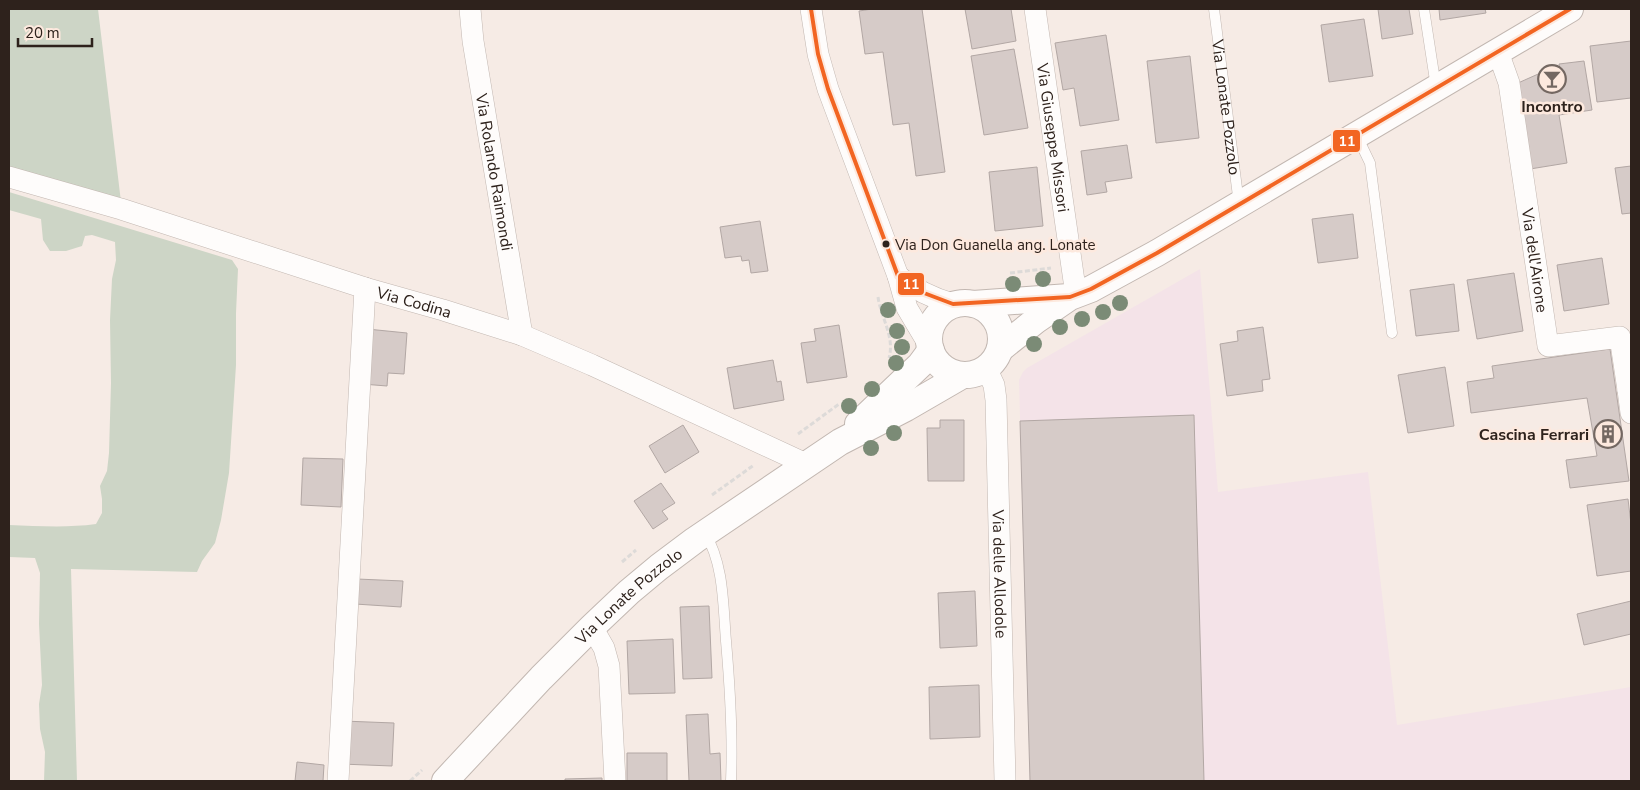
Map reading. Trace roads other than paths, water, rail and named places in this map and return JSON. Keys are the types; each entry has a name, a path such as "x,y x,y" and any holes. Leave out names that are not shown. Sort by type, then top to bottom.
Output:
{"street":[{"name":"Via Rolando Raimondi","path":"470,9 475,51 522,335"},
{"path":"811,9 818,54 828,89 898,276 907,308 933,356 941,366 951,373 983,364 1001,337 999,326 993,316 986,309 940,300 922,293 898,276"},
{"name":"Via Giuseppe Missori","path":"1035,9 1073,296"},
{"path":"840,442 906,408 983,364 1035,321 1073,296 1091,289 1157,253 1570,9"},
{"name":"Via dell'Airone","path":"1498,52 1509,83 1548,346 1620,337 1630,390"},
{"name":"Via Codina","path":"9,177 121,209 365,288 522,335 592,365 806,464"},
{"path":"338,781 365,288"},
{"path":"840,442 920,365 930,348 929,333 933,322 940,312 963,304 1073,296"},
{"name":"Via delle Allodole","path":"983,364 994,385 996,400 1005,781"},
{"path":"1630,390 1631,413"},
{"name":"Via Lonate Pozzolo","path":"445,781 592,626 644,579 705,533 840,442"},
{"path":"592,626 604,648 609,666 615,781"}],"lane":[{"name":"Via Lonate Pozzolo","path":"1214,9 1240,205"},
{"path":"1424,9 1436,89"},
{"path":"1357,136 1370,163 1392,333"},
{"path":"705,533 715,554 724,617 729,672 732,781"}],"place":[{"name":"Incontro","path":"1552,79"},
{"name":"Via Don Guanella ang. Lonate","path":"886,244"},
{"name":"Cascina Ferrari","path":"1608,434"}]}
